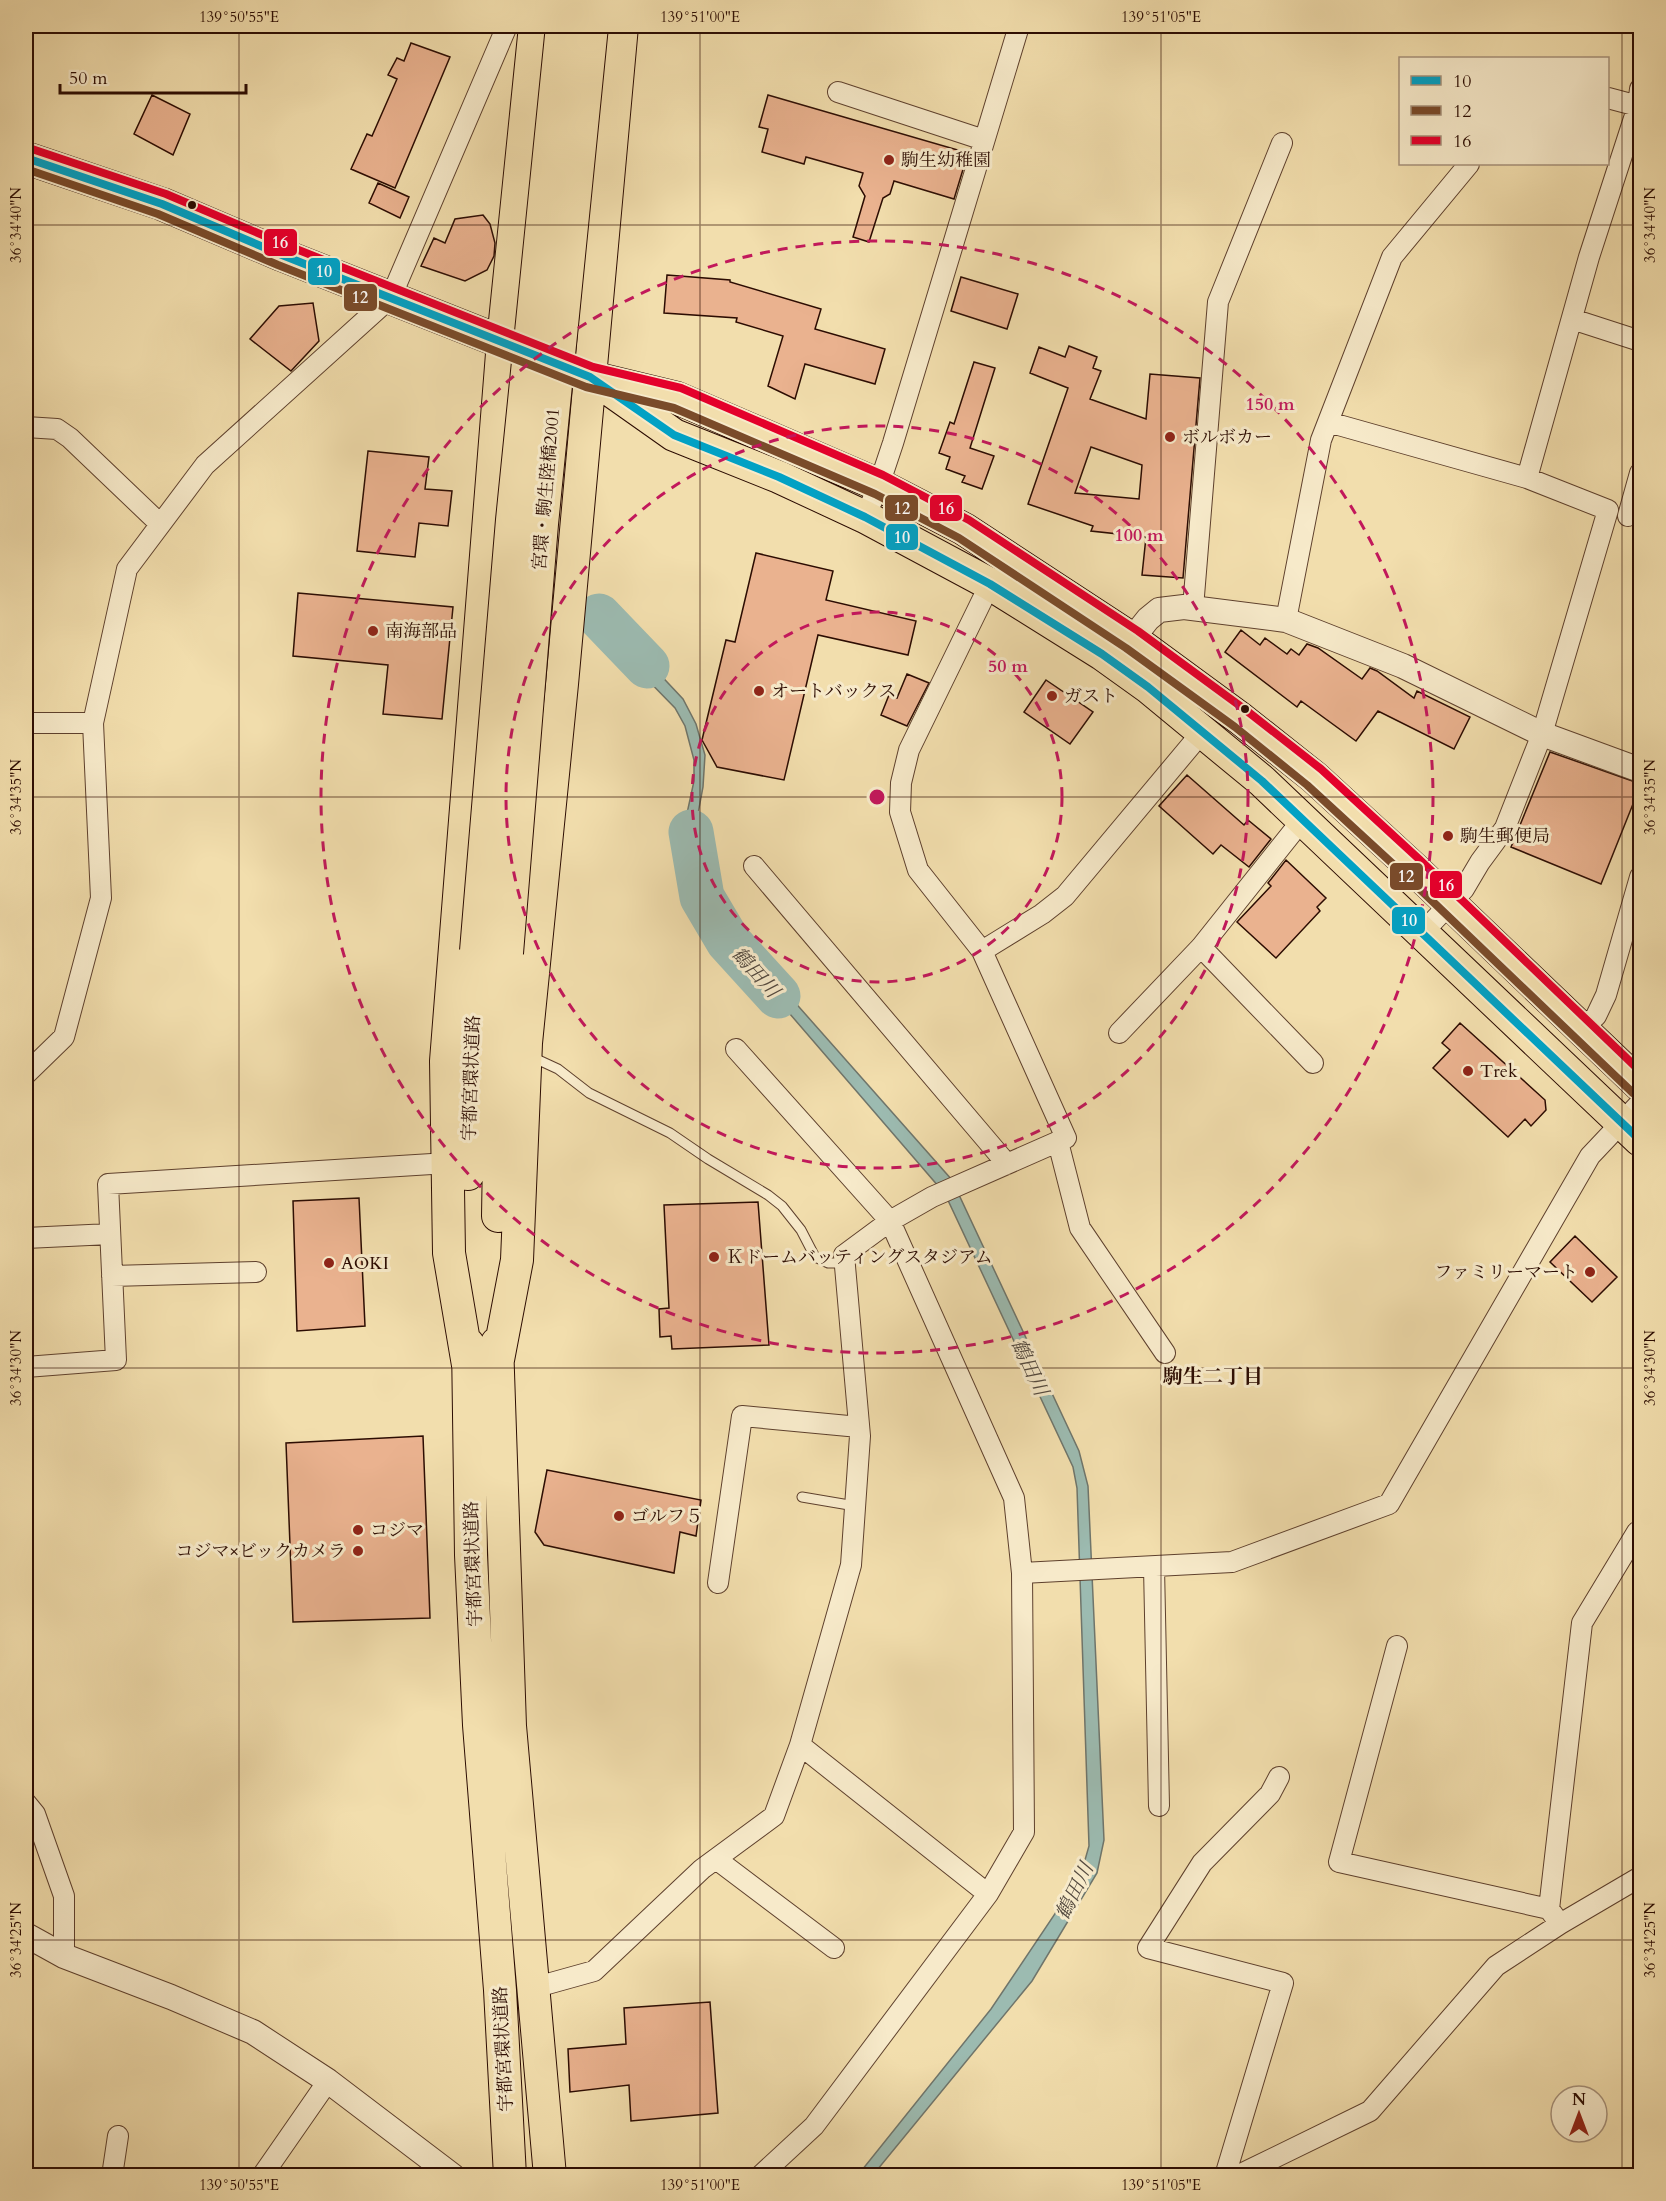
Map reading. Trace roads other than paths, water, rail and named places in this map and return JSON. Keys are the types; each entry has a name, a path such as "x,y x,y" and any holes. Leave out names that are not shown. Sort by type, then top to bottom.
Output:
{"main road":[{"path":"482,1365 449,1253 446,1061 503,341 535,26"},
{"name":"宮環・駒生陸橋2001","path":"491,952 512,520 562,26"},
{"name":"宮環・駒生陸橋2001","path":"491,952 542,524 592,26"},
{"path":"482,1365 517,1260 526,1055 622,26"},
{"path":"26,158 162,204 292,259 590,377 677,398 879,485 964,529 1132,639 1241,719 1314,777 1641,1085"},
{"path":"590,377 674,435 779,477 865,517 990,585 1102,654 1203,731 1303,819 1423,932 1634,1121"},
{"name":"宇都宮環状道路","path":"491,952 500,1095 471,1555 479,1725 500,1990 510,2175"},
{"name":"宇都宮環状道路","path":"482,1365 510,1726 550,2175"}],"street":[{"path":"26,1074 64,1037 101,898 93,723 127,569 204,465 391,297 507,26"},
{"path":"865,517 879,485 1019,26"},
{"path":"838,92 984,140"},
{"path":"1527,478 1589,256 1639,98 1609,98"},
{"path":"1193,608 1218,302 1282,143"},
{"path":"1286,620 1321,440 1392,257 1468,165"},
{"path":"1572,319 1641,341"},
{"path":"1328,422 1527,478 1634,518 1641,473"},
{"path":"26,427 57,429 159,523"},
{"path":"1423,932 1464,889 1505,828 1542,734 1608,510"},
{"path":"533,1988 594,1971 702,1869 774,1816 800,1745 851,1565 859,1427 844,1255 890,1221 932,1197 1066,1138 982,951 918,870 900,812 901,783 909,750 990,585"},
{"path":"1132,639 1159,610 1193,608 1286,620 1402,666 1542,734 1641,770"},
{"path":"26,723 93,723"},
{"path":"982,951 1042,914 1065,896 1203,731"},
{"path":"1119,1033 1201,946 1303,819"},
{"path":"754,866 1007,1164"},
{"path":"1582,1029 1596,1016 1606,995 1641,876"},
{"path":"1201,946 1313,1063"},
{"path":"736,1049 890,1221 1014,1498 1022,1573 1024,1832 988,1894 814,2126 760,2175"},
{"path":"1022,1573 1154,1568 1232,1562 1389,1504 1590,1156 1634,1121"},
{"path":"1058,1142 1080,1228 1165,1353"},
{"path":"26,1367 116,1360 108,1184 448,1163"},
{"path":"26,1238 110,1234"},
{"path":"112,1276 256,1272"},
{"path":"718,1583 742,1416 859,1427"},
{"path":"1554,1917 1582,1623 1638,1532"},
{"path":"1154,1568 1159,1806"},
{"path":"1397,1646 1339,1862 1554,1917"},
{"path":"800,1745 988,1894"},
{"path":"1225,2175 1283,1983 1148,1948 1202,1863 1270,1794 1279,1777"},
{"path":"26,1803 35,1814 64,1896 64,1956"},
{"path":"716,1859 834,1948"},
{"path":"1236,2175 1370,2111 1496,1966 1554,1917 1641,1877"},
{"path":"26,1935 64,1956 171,1997 253,2032 328,2081 453,2175"},
{"path":"262,2175 328,2081"},
{"path":"112,2175 118,2136"}],"lane":[{"path":"526,1055 558,1069 590,1093 670,1132 708,1159 768,1195 782,1206 801,1230 815,1257 828,1263 844,1263"},
{"path":"802,1497 855,1506"}],"water":[{"path":"607,618 683,699 696,724 705,755 703,787 696,824 697,855 706,882 746,947 952,1180 1079,1451 1088,1486 1104,1840 1097,1873 1032,1981 873,2175 858,2175 991,2009 1075,1884 1083,1867 1089,1846 1077,1488 1073,1467 945,1194 740,956 693,876 687,854 686,818 694,781 694,760 685,726 675,708 597,628"}],"waterway":[{"name":"鶴田川","path":"599,616 647,666"},
{"name":"鶴田川","path":"691,832 702,897 728,941 778,996"}],"place":[{"name":"駒生幼稚園","path":"889,160"},
{"name":"ボルボカー","path":"1170,437"},
{"name":"南海部品","path":"373,631"},
{"name":"オートバックス","path":"759,691"},
{"name":"ガスト","path":"1052,696"},
{"name":"駒生郵便局","path":"1448,836"},
{"name":"Trek","path":"1468,1071"},
{"name":"Ｋドームバッティングスタジアム","path":"714,1257"},
{"name":"AOKI","path":"329,1263"},
{"name":"ファミリーマート","path":"1590,1272"},
{"name":"ゴルフ５","path":"619,1516"},
{"name":"コジマ","path":"358,1530"},
{"name":"コジマ×ビックカメラ","path":"358,1551"}],"district":[{"name":"駒生二丁目","path":"1213,1376"}]}
